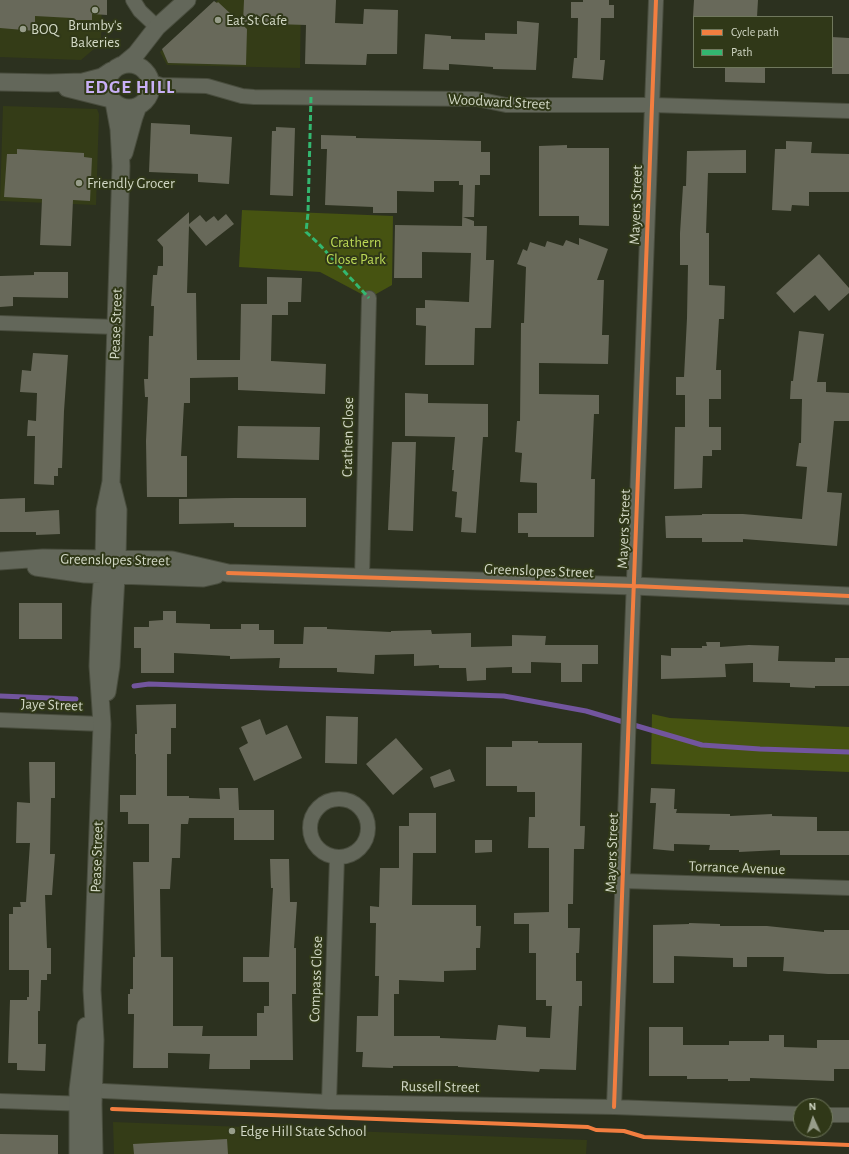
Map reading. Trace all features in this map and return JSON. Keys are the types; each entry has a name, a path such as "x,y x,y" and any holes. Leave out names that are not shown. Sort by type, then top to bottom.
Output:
{"street":[{"path":"133,0 140,11 157,26"},
{"path":"112,101 107,92 106,85 108,77 136,54 157,26 187,0"},
{"name":"Mayers Street","path":"614,1107 656,0"},
{"path":"49,83 112,101 123,107 131,108 138,106 148,96 151,89 149,78 150,52 157,26"},
{"path":"0,82 83,82 92,80 118,68 131,64 138,65 144,69 149,78"},
{"name":"Woodward Street","path":"149,78 162,85 207,86 242,96 254,97 477,99 506,105 652,105 849,111"},
{"name":"Pease Street","path":"78,1154 95,1040 92,990 102,724 111,666 110,567 118,510 111,482 121,166 118,129 112,101"},
{"name":"Pease Street","path":"121,166 138,106"},
{"name":"Crathen Close","path":"362,577 369,298"},
{"path":"0,323 116,327"},
{"name":"Greenslopes Street","path":"0,561 85,574 110,567 202,578 228,573 634,586 849,596"},
{"name":"Jaye Street","path":"0,720 102,724"},
{"path":"342,798 351,801 360,807 366,815 368,835 364,844 356,851 347,856 337,857 328,855 320,850 310,835 310,826 316,809 323,803 332,799 342,798"},
{"name":"Compass Close","path":"329,1102 337,857"},
{"name":"Torrance Avenue","path":"623,881 849,888"},
{"name":"Pease Street","path":"86,1097 94,1154"},
{"name":"Russell Street","path":"0,1101 86,1097 614,1107 793,1114"},
{"path":"833,1115 849,1115"}],"shaded area":[{"path":"0,0 102,0 101,43 81,60 0,57"},
{"path":"218,0 301,0 300,68 167,65 160,52"},
{"path":"3,106 97,109 99,114 96,205 0,201"},
{"name":"Edge Hill State School","path":"113,1122 587,1140 586,1154 114,1154"}],"green space":[{"name":"Crathern Close Park","path":"242,210 393,216 392,285 369,298 320,272 239,267"},
{"path":"652,714 670,718 849,727 849,772 651,764"}],"building":[{"path":"0,0 107,0 107,15 92,14 92,20 72,20 72,18 35,16 35,31 0,28"},
{"path":"244,0 336,0 335,23 363,24 364,9 398,10 397,54 367,54 366,65 305,64 306,25 243,23"},
{"path":"583,0 609,0 609,5 614,5 614,18 601,18 600,60 605,60 603,80 572,78 574,58 577,58 578,18 571,18 571,2 583,2"},
{"path":"694,0 758,0 757,16 693,16"},
{"path":"214,1 217,3 218,2 247,29 246,65 168,63 162,49"},
{"path":"517,21 539,23 536,70 493,69 493,67 449,64 449,70 423,69 425,34 451,36 451,39 485,40 485,33 517,34"},
{"path":"833,37 849,38 849,74 832,74"},
{"path":"725,68 765,68 765,83 725,82"},
{"path":"151,123 190,125 190,134 232,137 229,184 198,182 198,174 149,172"},
{"path":"276,127 295,128 293,196 270,195 272,131 276,131"},
{"path":"321,135 356,136 356,138 481,141 481,152 490,152 490,175 480,175 480,185 475,185 474,217 463,217 474,221 474,226 487,226 486,260 494,260 491,328 475,328 474,365 425,365 426,326 416,325 416,308 425,308 425,300 469,302 471,253 422,252 422,278 394,278 395,225 462,226 463,185 459,185 459,181 434,181 434,192 397,191 397,213 373,213 373,207 325,205 327,149 321,149"},
{"path":"786,141 812,142 811,153 849,154 849,192 809,192 809,206 792,205 791,211 772,210 775,149 786,149"},
{"path":"567,145 567,148 609,148 609,226 579,225 579,216 539,216 539,146"},
{"path":"17,149 84,153 84,157 92,158 90,201 73,200 71,246 40,245 42,199 4,197 7,154 17,154"},
{"path":"746,150 746,173 708,173 706,233 709,233 709,285 725,286 724,319 719,319 716,370 721,370 721,399 709,399 709,427 721,427 721,450 712,450 712,456 703,456 702,488 674,489 675,427 685,427 685,395 676,395 676,377 684,377 687,318 688,265 680,265 680,233 683,186 686,186 687,151"},
{"path":"189,212 189,224 200,215 206,222 214,216 218,221 226,214 234,224 206,246 189,226 187,293 196,293 197,360 240,360 241,304 267,304 267,277 302,278 301,302 288,302 288,315 272,315 271,361 326,364 325,394 238,390 238,377 190,378 190,403 184,403 181,456 187,456 187,497 147,497 146,441 148,397 145,397 144,379 148,379 149,336 153,336 154,306 151,306 153,275 157,275 158,266 163,266 163,247 157,240"},
{"path":"579,238 608,249 597,280 604,280 602,335 609,335 608,364 539,363 539,394 599,395 599,414 594,414 591,479 595,479 594,537 528,537 528,533 518,533 518,513 537,513 537,483 520,482 522,453 515,452 517,421 520,421 521,323 524,323 526,267 517,264 523,249 527,251 530,242 545,247 547,241 563,246 566,240 579,245"},
{"path":"819,254 849,288 849,293 829,311 815,295 794,313 776,293"},
{"path":"34,272 68,272 68,298 13,297 13,306 0,307 0,276 34,275"},
{"path":"799,331 824,334 817,382 826,382 826,392 849,393 849,421 834,421 827,492 842,493 837,546 743,539 743,542 702,542 702,538 666,538 665,516 743,514 802,519 807,467 796,466 799,443 801,443 802,399 790,399 791,381 793,381"},
{"path":"33,353 68,355 62,468 58,468 58,476 54,476 54,485 34,484 35,436 27,436 28,420 36,421 37,393 20,392 22,370 31,371"},
{"path":"405,393 428,394 428,403 488,404 488,437 483,437 476,533 461,532 462,518 455,517 457,492 452,491 454,470 452,470 455,437 405,436"},
{"path":"238,426 320,427 319,460 237,458"},
{"path":"392,442 416,442 413,531 388,530"},
{"path":"25,498 25,512 59,510 60,534 36,535 36,532 0,532 0,499"},
{"path":"306,498 306,527 234,527 234,523 179,524 179,499"},
{"path":"19,603 62,603 62,639 19,639"},
{"path":"163,611 176,611 176,623 210,624 210,629 241,629 241,624 259,624 259,630 274,630 274,644 303,644 304,627 327,627 327,629 391,632 431,630 432,634 471,633 471,647 512,646 512,635 546,636 545,645 598,645 598,664 582,664 582,682 561,682 561,663 531,662 531,673 512,673 512,667 486,668 486,680 467,681 466,668 439,668 439,665 414,666 414,654 375,655 374,674 337,672 337,668 279,668 280,658 230,659 230,656 174,653 174,673 141,673 141,648 134,648 134,627 149,627 149,621 163,620"},
{"path":"706,642 720,642 720,647 749,645 779,646 778,661 835,662 835,658 849,658 849,686 815,686 815,688 790,687 790,683 753,682 753,663 725,664 726,677 661,679 661,655 671,656 671,648 702,648 702,646 707,646"},
{"path":"176,704 176,728 171,728 171,754 167,754 167,796 189,796 189,798 220,799 219,788 238,788 239,810 274,810 274,840 234,840 234,818 189,818 188,824 181,824 180,858 172,858 170,889 160,889 161,957 173,957 173,1026 203,1026 202,1036 257,1036 257,1013 264,1013 264,1006 269,1006 269,982 243,982 243,957 269,957 273,888 271,888 270,859 289,859 290,902 297,902 294,948 296,948 296,994 292,994 293,1060 250,1060 250,1069 209,1069 210,1054 168,1053 168,1068 133,1068 134,1014 128,1014 128,994 130,994 130,989 133,989 133,957 135,957 133,862 149,862 149,824 128,824 128,812 120,812 120,795 136,795 136,705"},
{"path":"326,716 358,717 357,764 325,763"},
{"path":"260,719 266,735 287,725 302,758 254,781 239,748 248,743 241,727"},
{"path":"396,738 423,769 393,795 366,764"},
{"path":"512,741 538,741 538,743 582,743 580,826 585,826 584,849 574,849 573,904 568,904 568,928 580,928 579,953 576,953 576,981 582,981 582,1006 579,1006 576,1070 540,1069 539,1072 458,1066 393,1066 393,1068 362,1067 363,1052 356,1052 357,1016 378,1016 379,976 375,976 376,923 370,923 370,906 379,907 380,868 399,868 399,826 409,826 409,813 436,813 436,853 413,853 412,905 476,905 476,926 481,926 480,948 476,948 476,970 444,971 444,982 399,980 399,994 394,994 394,1036 440,1036 440,1038 496,1040 498,1025 526,1027 526,1037 550,1038 552,1006 546,1006 546,1000 536,1000 536,953 529,953 529,924 514,924 514,913 549,912 549,848 528,848 529,817 535,817 535,792 517,792 517,786 486,786 486,747 512,747"},
{"path":"29,762 55,762 55,798 51,798 50,854 55,854 52,895 45,895 47,948 51,948 51,974 47,974 47,980 41,980 40,1011 38,1011 38,1044 46,1044 45,1071 17,1070 17,1063 8,1063 10,1000 27,1000 27,997 29,997 29,970 9,970 9,914 13,914 13,907 21,907 20,902 26,902 30,843 16,843 17,802 30,803"},
{"path":"450,769 455,781 434,788 430,777"},
{"path":"651,788 675,789 674,809 677,809 676,813 730,814 730,816 772,814 772,816 817,817 817,831 849,831 849,855 780,855 780,850 739,852 739,850 709,850 710,845 674,844 674,851 653,849 656,803 650,803"},
{"path":"475,840 492,840 492,852 475,853"},
{"path":"689,923 720,924 720,926 767,926 824,932 824,930 849,930 849,974 783,971 784,957 747,957 747,967 733,967 733,958 674,956 674,983 653,983 653,925"},
{"path":"649,1027 683,1027 683,1045 729,1045 729,1041 769,1041 769,1035 784,1035 784,1047 817,1048 817,1040 849,1040 849,1069 834,1069 834,1081 750,1078 750,1081 728,1081 728,1079 687,1079 687,1076 649,1076"},
{"path":"0,1134 58,1135 58,1154 0,1154"},
{"path":"227,1139 228,1154 134,1154 133,1144"}],"waterway":[{"path":"134,686 149,684 504,696 586,711 702,745 760,749 849,752"},
{"path":"0,696 76,699"}],"marked path":[{"path":"311,97 308,213 306,232 369,298"}],"cycle path":[{"path":"614,1107 656,0"},
{"path":"228,573 634,586 849,596"},
{"path":"112,1109 588,1127 596,1130 624,1131 644,1137 849,1145"}],"place":[{"name":"Brumby's Bakeries","path":"95,10"},
{"name":"Eat St Cafe","path":"218,20"},
{"name":"BOQ","path":"23,29"},
{"name":"Friendly Grocer","path":"79,183"},
{"name":"Edge Hill State School","path":"232,1131"}],"district":[{"name":"EDGE HILL","path":"130,87"}]}
